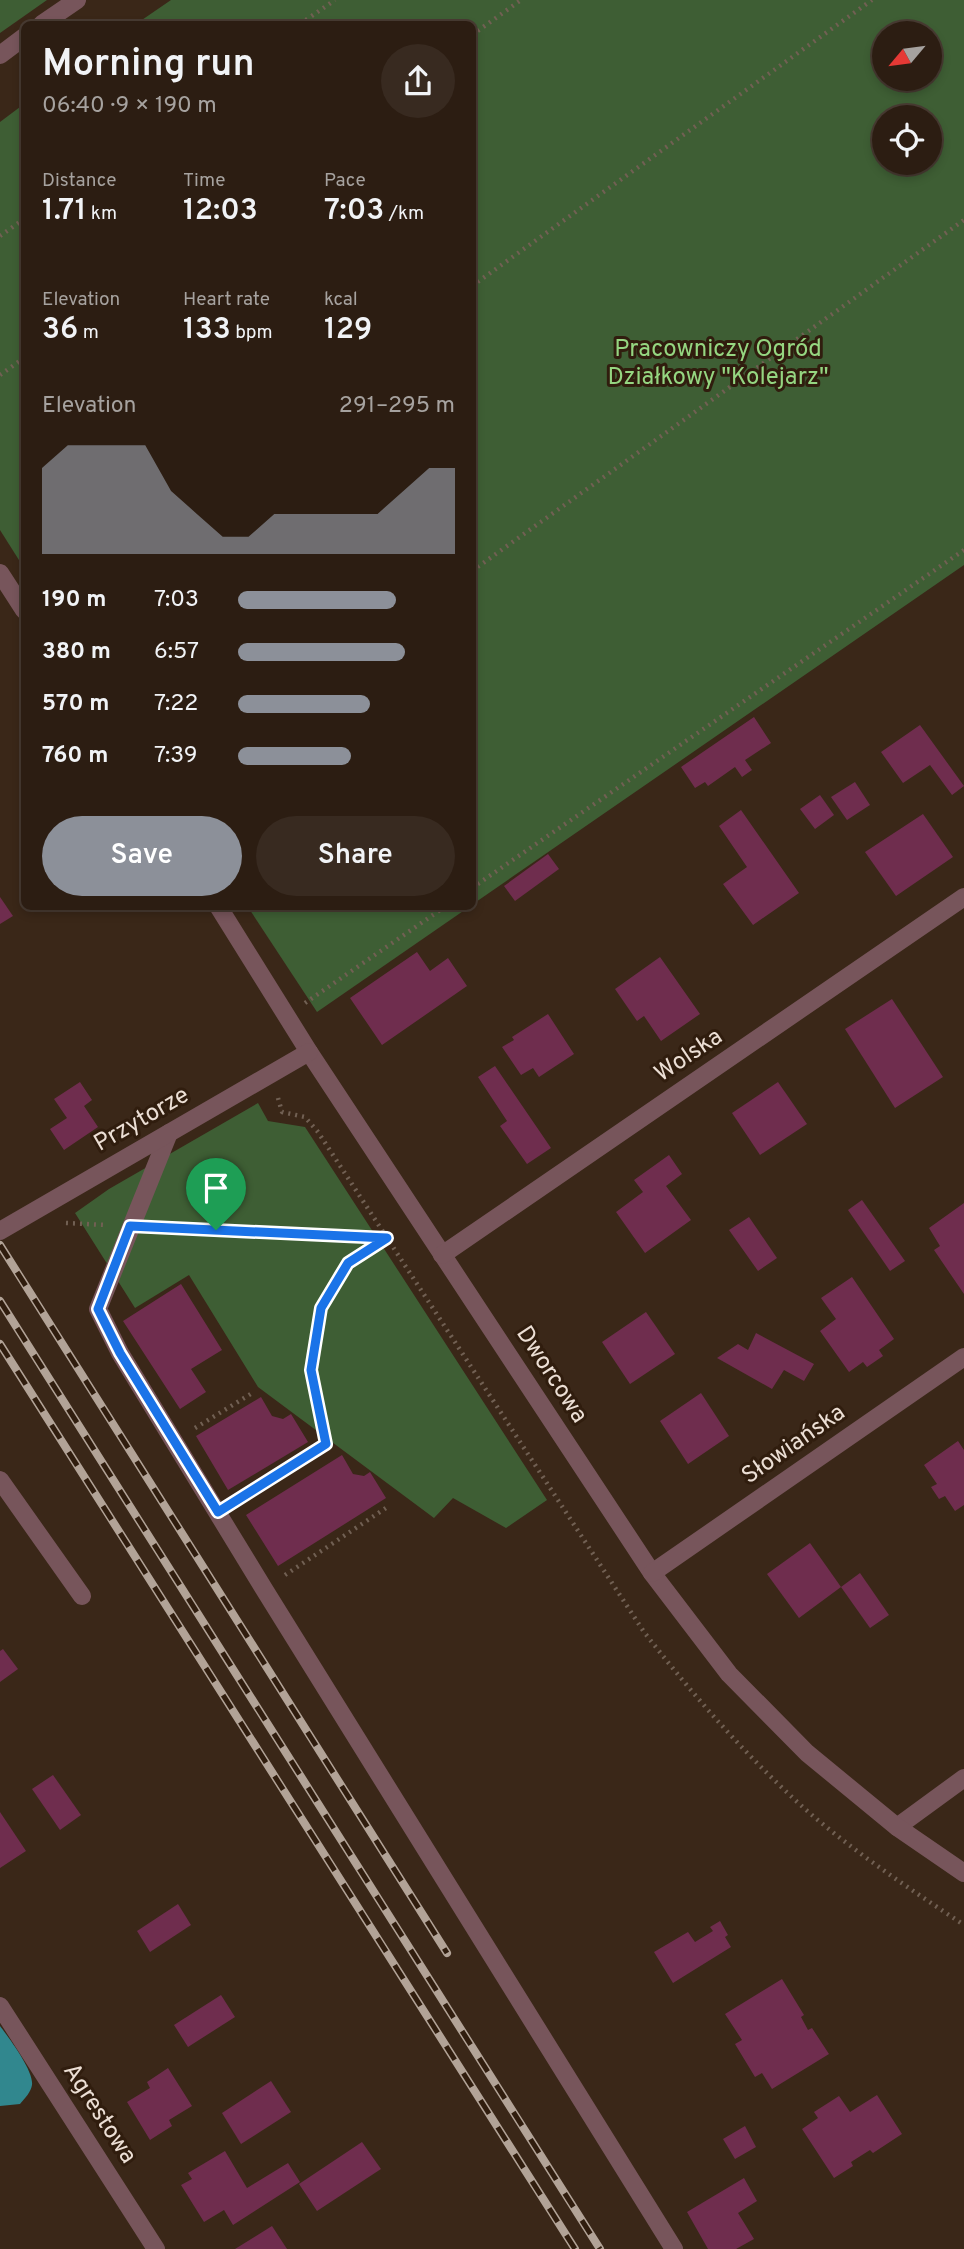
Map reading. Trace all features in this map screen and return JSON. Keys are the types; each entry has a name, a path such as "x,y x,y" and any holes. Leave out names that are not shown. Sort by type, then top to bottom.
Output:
{"street":[{"path":"46,21 77,0"},
{"path":"0,55 21,39"},
{"path":"0,573 21,605"},
{"name":"Wolska","path":"442,1255 964,897"},
{"name":"Dworcowa","path":"220,910 309,1052 652,1573 729,1674 807,1753 897,1827 964,1873"},
{"name":"Przytorze","path":"0,1231 309,1052"},
{"path":"169,1133 98,1309 120,1353 264,1589 674,2249"},
{"name":"Słowiańska","path":"652,1573 964,1357"},
{"path":"0,1480 82,1596"},
{"path":"897,1827 964,1778"},
{"name":"Agrestowa","path":"0,2006 156,2249"}],"path":[{"path":"304,21 335,0"},
{"path":"476,32 522,0"},
{"path":"476,283 872,0"},
{"path":"476,568 964,220"},
{"path":"0,236 21,221"},
{"path":"0,375 21,360"},
{"path":"476,885 964,550"},
{"path":"285,1014 309,1001 440,910"},
{"path":"18,1221 387,1238 348,1263 321,1308 311,1370 326,1444 218,1512"},
{"path":"174,1441 254,1392"},
{"path":"264,1589 389,1506"}],"green space":[{"path":"0,0 47,0 0,33"},
{"name":"Pracowniczy Ogród Działkowy \"Kolejarz\"","path":"171,0 964,0 964,565 476,902 476,21 140,21"},
{"path":"21,106 21,563 0,530 0,122"},
{"path":"250,910 465,910 317,1012"},
{"path":"258,1103 268,1121 305,1127 547,1500 506,1528 453,1498 434,1518 258,1387 189,1275 135,1308 75,1213 109,1189"}],"water":[{"path":"0,2026 20,2055 32,2079 28,2095 20,2104 0,2106"}],"building":[{"path":"754,717 771,743 745,760 752,770 742,777 735,767 708,786 705,782 695,788 681,767"},
{"path":"920,725 964,786 952,795 930,765 903,783 881,752"},
{"path":"855,782 870,805 847,820 831,797"},
{"path":"820,795 834,815 815,829 800,809"},
{"path":"741,810 799,893 753,925 723,884 747,867 719,826"},
{"path":"923,814 953,857 896,896 865,852"},
{"path":"548,854 559,869 515,901 504,886"},
{"path":"0,897 13,916 0,924"},
{"path":"417,952 430,971 448,958 467,986 382,1045 350,998"},
{"path":"660,957 700,1014 661,1041 644,1016 637,1021 615,989"},
{"path":"892,999 943,1077 895,1108 845,1029"},
{"path":"548,1014 574,1054 539,1077 533,1068 521,1075 502,1047 514,1040 512,1037"},
{"path":"495,1066 551,1148 527,1164 500,1126 507,1121 478,1077"},
{"path":"80,1082 92,1100 84,1106 98,1127 64,1150 50,1129 67,1118 54,1099"},
{"path":"778,1082 807,1124 760,1155 732,1113"},
{"path":"669,1155 682,1174 666,1186 691,1220 645,1253 616,1212 643,1192 634,1180"},
{"path":"862,1200 905,1261 890,1271 848,1210"},
{"path":"964,1203 964,1294 934,1250 940,1246 929,1228"},
{"path":"749,1217 777,1258 758,1271 729,1230"},
{"path":"852,1277 894,1339 879,1350 883,1356 867,1367 863,1362 849,1372 820,1331 836,1319 821,1298"},
{"path":"181,1284 222,1350 191,1369 206,1392 180,1409 123,1321"},
{"path":"646,1312 675,1354 630,1384 602,1342"},
{"path":"756,1333 814,1364 804,1381 784,1370 772,1389 717,1358 738,1344 748,1350"},
{"path":"701,1393 729,1436 688,1464 660,1421"},
{"path":"261,1397 272,1416 283,1419 291,1414 308,1442 228,1490 196,1436"},
{"path":"958,1441 964,1450 964,1505 955,1511 945,1496 939,1499 931,1487 937,1484 924,1465"},
{"path":"342,1455 353,1474 364,1476 370,1472 386,1498 278,1566 246,1515"},
{"path":"810,1543 841,1587 799,1618 767,1574"},
{"path":"860,1573 889,1615 870,1628 841,1587"},
{"path":"3,1649 18,1669 0,1682 0,1651"},
{"path":"53,1775 81,1815 60,1830 32,1789"},
{"path":"0,1812 26,1851 0,1868"},
{"path":"178,1904 191,1925 150,1952 137,1931"},
{"path":"720,1921 731,1947 673,1983 654,1952 688,1932 695,1942 713,1931 710,1927"},
{"path":"782,1979 804,2015 801,2017 808,2030 812,2028 829,2054 772,2089 762,2073 755,2077 735,2044 742,2040 725,2014"},
{"path":"221,1995 235,2017 188,2047 174,2025"},
{"path":"168,2068 192,2106 169,2120 172,2126 150,2140 127,2102 150,2088 147,2082"},
{"path":"271,2081 291,2112 241,2144 222,2113"},
{"path":"877,2095 902,2134 873,2153 870,2150 851,2162 853,2166 834,2178 802,2129 818,2118 814,2112 839,2096 850,2112"},
{"path":"745,2126 756,2147 735,2159 723,2139"},
{"path":"362,2142 381,2169 317,2211 299,2184"},
{"path":"225,2151 247,2188 288,2163 300,2182 233,2225 224,2210 204,2222 181,2185 192,2179 188,2173"},
{"path":"744,2178 757,2201 738,2213 754,2239 736,2249 708,2249 687,2212"},
{"path":"272,2226 287,2249 235,2249"}],"railway":[{"path":"0,1245 447,1953"},
{"path":"0,1301 600,2249"},
{"path":"0,1344 575,2249"}],"route":[{"path":"130,1226 216,1230 387,1238 348,1263 321,1308 311,1370 326,1444 218,1512 120,1353 98,1309 130,1226"}]}
